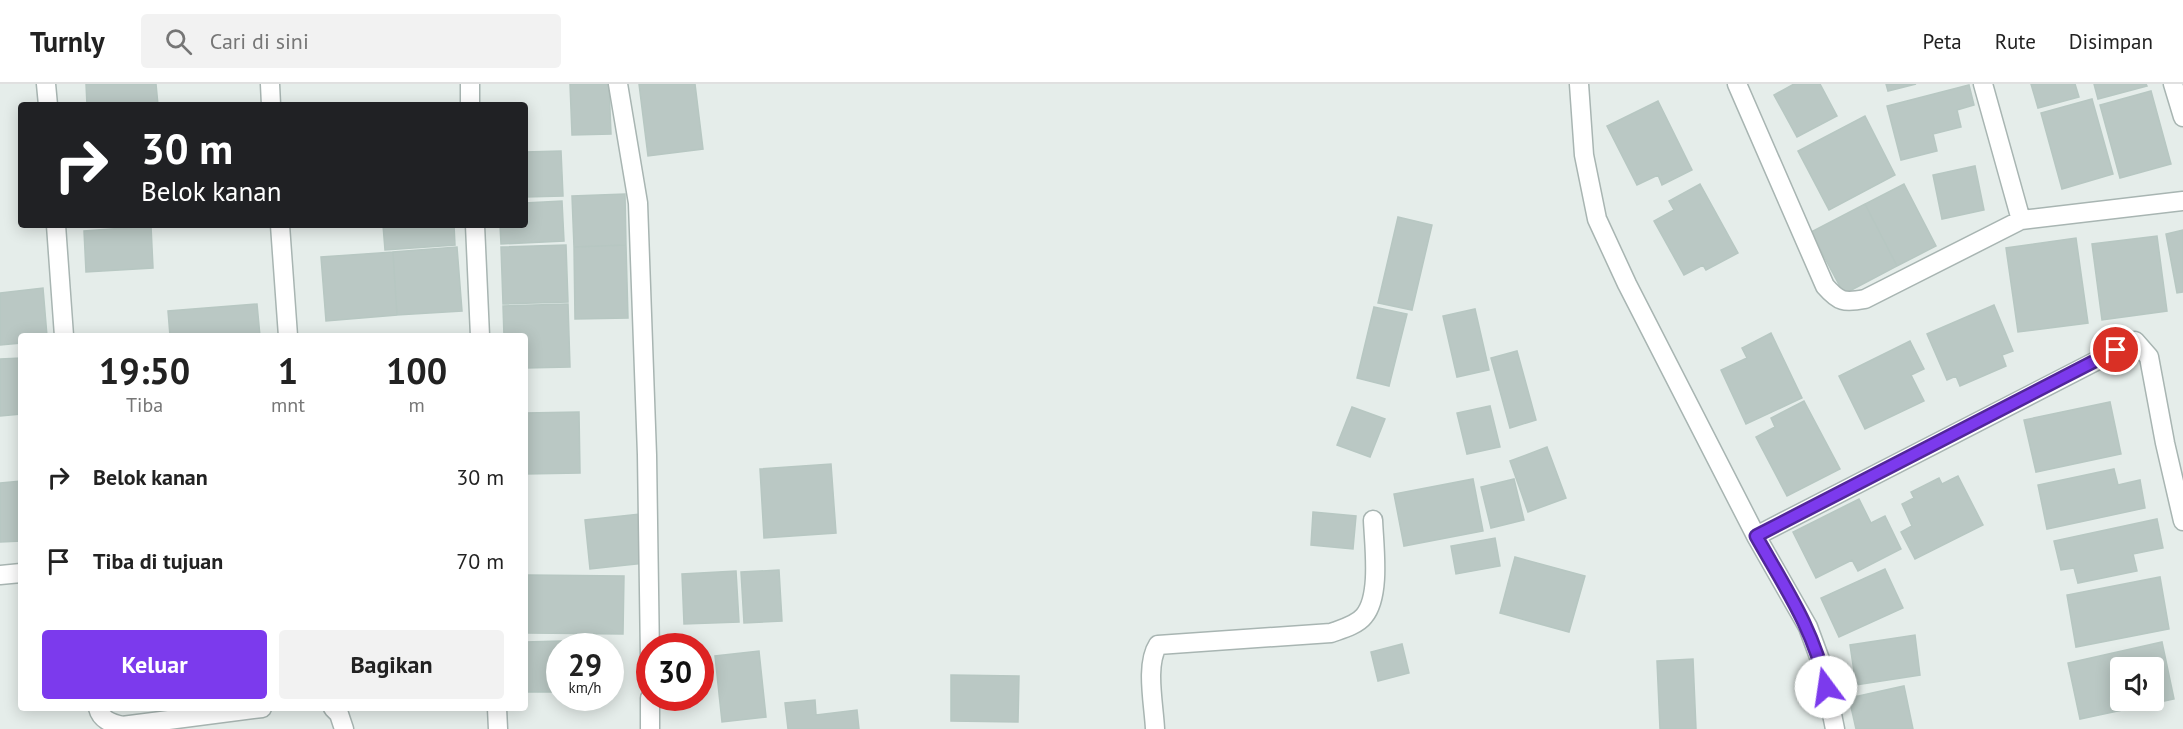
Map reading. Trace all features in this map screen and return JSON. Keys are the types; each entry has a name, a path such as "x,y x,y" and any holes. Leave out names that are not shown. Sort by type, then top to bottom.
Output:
{"street":[{"path":"46,84 48,102"},
{"path":"270,84 271,102"},
{"path":"470,84 470,102"},
{"path":"618,84 638,203 647,455 650,633"},
{"path":"1579,84 1584,155 1598,219 1627,284 1756,536 1808,627 1821,665 1835,729"},
{"path":"1737,84 1826,286 1836,298 1849,302 1865,299 2021,220 2183,201"},
{"path":"1983,84 2021,220"},
{"path":"2174,84 2183,117"},
{"path":"57,228 64,333"},
{"path":"280,228 288,333"},
{"path":"475,228 480,333"},
{"path":"1756,536 2135,341 2149,357 2183,521"},
{"path":"1155,729 1151,669 1153,653 1158,645 1331,633 1350,626 1364,617 1374,598 1373,520"},
{"path":"0,575 18,573"},
{"path":"99,711 107,721 122,726 239,711"},
{"path":"336,711 344,729"},
{"path":"497,711 498,729"},
{"path":"650,711 650,729"}],"building":[{"path":"86,84 156,84 158,102 87,102"},
{"path":"570,84 609,84 611,134 572,135"},
{"path":"639,84 695,84 703,149 648,156"},
{"path":"1794,84 1820,84 1837,116 1797,137 1774,95"},
{"path":"1886,84 1916,84 1888,91"},
{"path":"2031,84 2075,84 2079,97 2038,108"},
{"path":"2094,84 2146,84 2147,86 2098,99"},
{"path":"1969,85 1974,105 1957,110 1961,127 1933,134 1937,151 1901,160 1887,106"},
{"path":"2151,91 2171,164 2120,178 2100,105"},
{"path":"2092,99 2113,174 2062,189 2041,113"},
{"path":"1658,101 1692,170 1662,185 1658,175 1637,185 1607,126"},
{"path":"1865,116 1895,175 1829,210 1798,151"},
{"path":"561,151 563,196 528,197 528,152"},
{"path":"1975,166 1984,210 1942,219 1933,175"},
{"path":"1700,184 1738,253 1706,270 1703,265 1684,275 1654,221 1674,210 1669,201"},
{"path":"1904,184 1936,246 1897,266 1865,204"},
{"path":"625,194 626,245 574,247 572,196"},
{"path":"562,201 564,241 501,244 500,228 528,228 528,203"},
{"path":"1865,204 1897,266 1844,294 1811,232"},
{"path":"1398,217 1432,225 1412,310 1378,303"},
{"path":"151,228 153,268 86,272 84,231"},
{"path":"383,228 454,228 455,245 385,250"},
{"path":"2183,230 2183,292 2177,293 2166,234"},
{"path":"2157,236 2167,311 2102,320 2092,244"},
{"path":"2076,238 2088,323 2018,332 2006,248"},
{"path":"566,245 568,302 503,304 501,247"},
{"path":"626,245 628,318 575,319 574,247"},
{"path":"457,247 462,311 397,315 393,252"},
{"path":"393,252 397,315 326,321 321,257"},
{"path":"43,288 47,333 18,333 18,343 0,345 0,293"},
{"path":"257,304 260,333 170,333 168,311"},
{"path":"568,304 570,367 528,368 528,333 504,333 503,306"},
{"path":"1994,305 2013,351 2002,355 2006,366 1960,386 1956,376 1947,380 1927,334"},
{"path":"1374,307 1407,314 1389,386 1357,378"},
{"path":"1475,309 1489,370 1457,377 1443,316"},
{"path":"1771,333 1802,398 1746,424 1721,370 1747,358 1742,348"},
{"path":"1910,341 1924,369 1911,375 1924,401 1865,429 1839,376"},
{"path":"1517,351 1536,420 1510,428 1491,358"},
{"path":"18,358 18,414 0,416 0,359"},
{"path":"1804,401 1840,469 1787,496 1756,437 1775,427 1771,418"},
{"path":"2110,402 2121,454 2036,472 2024,420"},
{"path":"1490,406 1500,447 1467,454 1457,413"},
{"path":"1352,407 1385,419 1370,457 1337,445"},
{"path":"579,412 580,473 528,474 528,413"},
{"path":"1547,447 1566,498 1528,512 1510,461"},
{"path":"831,464 836,533 764,538 760,469"},
{"path":"2114,469 2118,485 2140,480 2145,508 2047,529 2038,485"},
{"path":"1958,476 1983,525 1915,559 1901,532 1912,526 1902,504 1914,498 1911,492 1939,478 1942,484"},
{"path":"1473,479 1483,531 1404,546 1394,494"},
{"path":"1514,479 1524,520 1491,528 1481,487"},
{"path":"18,481 18,541 0,542 0,483"},
{"path":"1859,499 1871,523 1885,516 1901,549 1858,571 1852,560 1816,578 1793,532"},
{"path":"1313,512 1356,516 1353,549 1311,545"},
{"path":"640,514 645,563 590,569 585,520"},
{"path":"2157,519 2163,548 2133,554 2137,571 2078,583 2074,568 2061,570 2054,541"},
{"path":"1495,538 1500,566 1456,574 1451,546"},
{"path":"1515,557 1585,576 1569,632 1500,613"},
{"path":"1885,569 1903,608 1839,637 1821,598"},
{"path":"779,570 782,621 744,623 741,572"},
{"path":"736,571 739,622 684,624 682,574"},
{"path":"528,575 624,576 623,633 528,633"},
{"path":"2160,577 2169,629 2076,647 2067,595"},
{"path":"1915,635 1920,675 1856,685 1850,645"},
{"path":"546,641 546,692 528,692 528,642"},
{"path":"2162,642 2174,699 2164,701 2164,657 2110,657 2110,711 2118,711 2080,719 2068,663"},
{"path":"1402,644 1409,673 1378,681 1371,652"},
{"path":"759,651 766,717 722,722 715,656"},
{"path":"1693,659 1696,729 1660,729 1657,661"},
{"path":"951,675 1019,676 1018,722 951,721"},
{"path":"1904,686 1913,729 1856,729 1849,698"},
{"path":"815,700 816,715 857,710 859,729 788,729 785,703"}],"route":[{"path":"1826,687 1808,627 1756,536 2116,350"}]}
